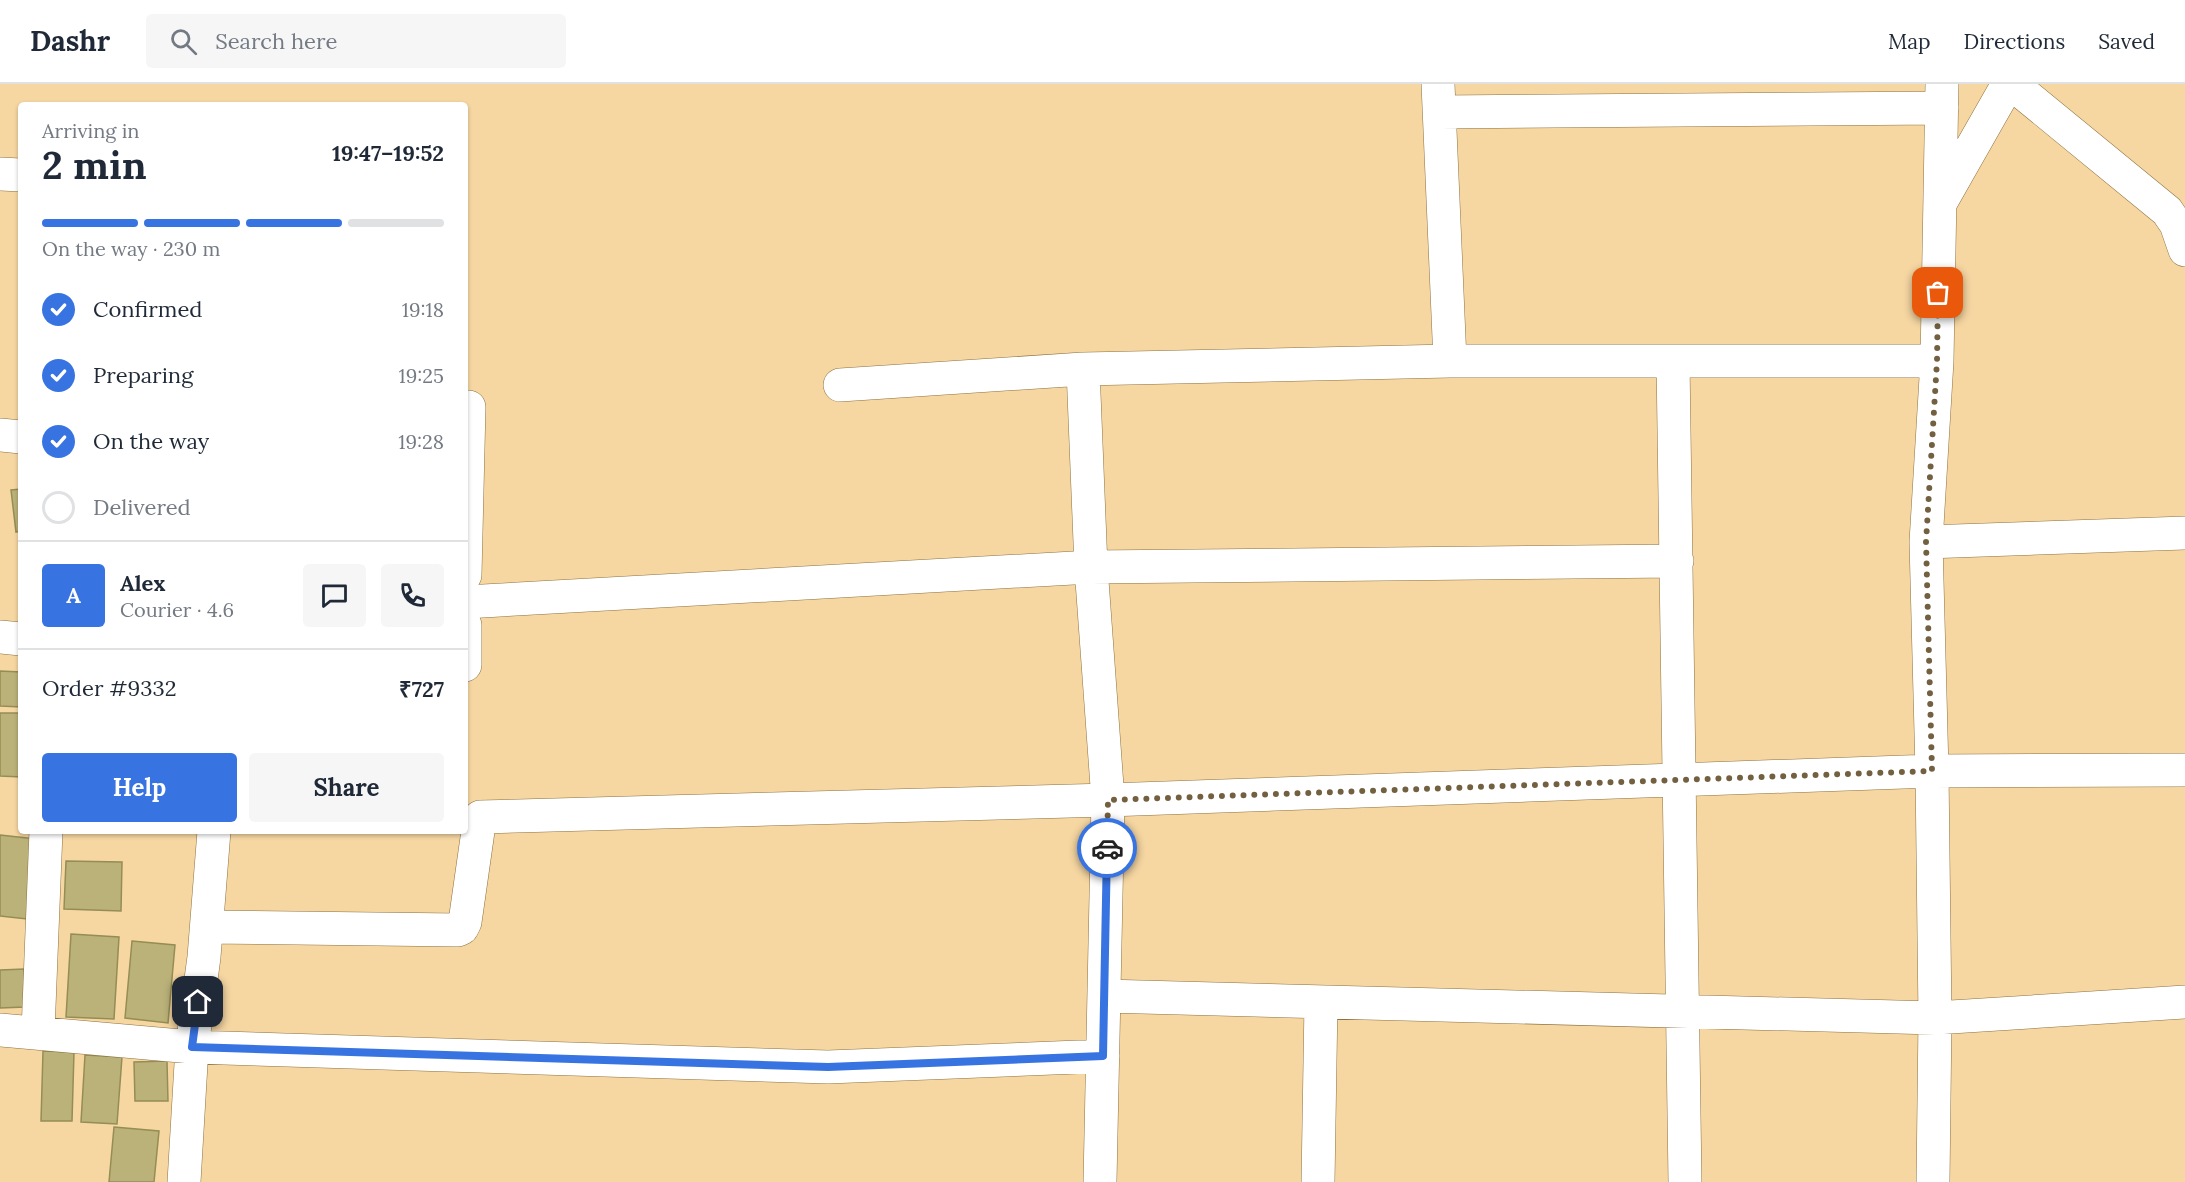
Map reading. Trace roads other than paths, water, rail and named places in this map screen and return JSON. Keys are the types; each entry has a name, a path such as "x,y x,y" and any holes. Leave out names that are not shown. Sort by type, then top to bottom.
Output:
{"street":[{"path":"1940,202 2010,84 2167,211 2176,224 2185,248"},
{"path":"1450,361 1439,98 1942,96 1937,361 1926,542 1935,1018 1933,1182"},
{"path":"0,174 18,175"},
{"path":"840,385 1083,369 1450,361 1937,361"},
{"path":"1673,361 1685,1182"},
{"path":"1083,369 1091,567 1108,800 1100,1182"},
{"path":"468,443 469,407"},
{"path":"0,435 18,437"},
{"path":"1926,542 2185,533"},
{"path":"468,602 1091,567 1677,561"},
{"path":"0,637 18,639"},
{"path":"207,927 458,930 465,922 480,818 1108,800 1932,771 2185,770"},
{"path":"38,1032 46,834"},
{"path":"184,1182 192,1047 207,927 214,834"},
{"path":"1104,996 1935,1018 2185,1002"},
{"path":"1318,1182 1321,1002"},
{"path":"0,1030 192,1047 828,1067 1103,1056"}]}
